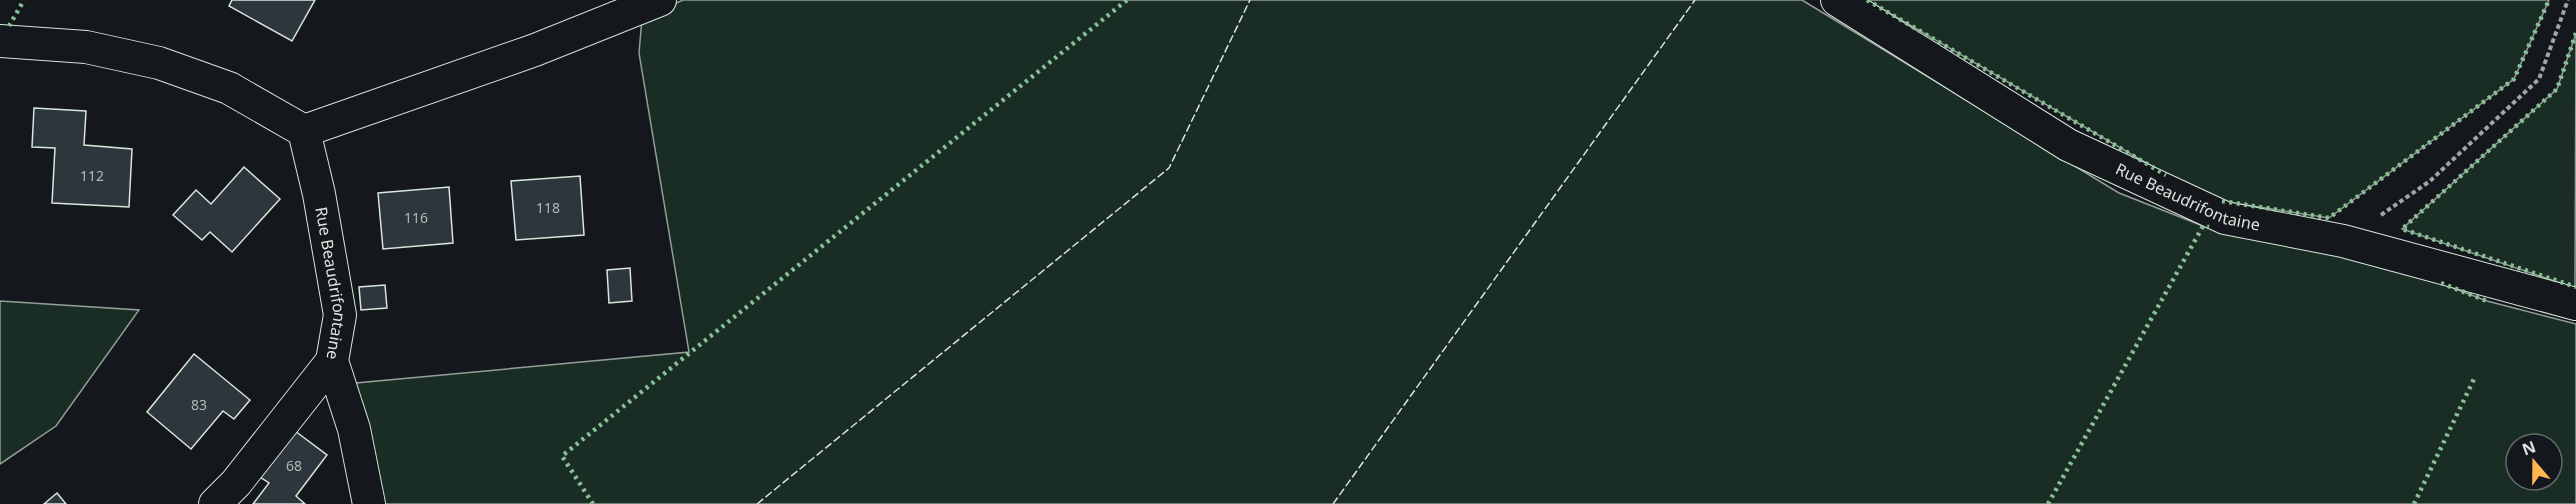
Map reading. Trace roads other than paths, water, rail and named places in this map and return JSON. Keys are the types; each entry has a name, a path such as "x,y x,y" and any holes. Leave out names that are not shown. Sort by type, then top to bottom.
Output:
{"street":[{"path":"0,40 86,47 159,63 229,88 304,130 535,50 660,0"},
{"name":"Rue Beaudrifontaine","path":"1837,0 2078,150 2225,218 2343,241 2576,304"},
{"name":"Rue Beaudrifontaine","path":"304,130 319,194 340,315 332,361 354,429 369,504"},
{"path":"215,504 236,483 332,361"}]}
